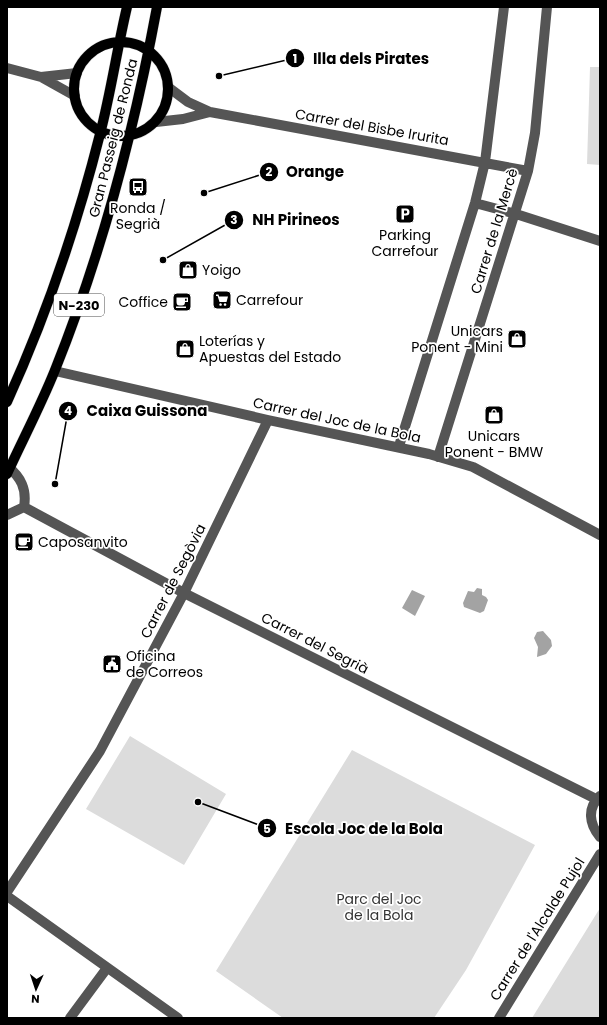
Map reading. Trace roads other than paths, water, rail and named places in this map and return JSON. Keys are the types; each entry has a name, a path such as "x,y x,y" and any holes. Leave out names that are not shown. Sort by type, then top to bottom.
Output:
{"main road":[{"name":"Gran Passeig de Ronda","path":"7,402 46,306 86,189 101,132 118,43 127,7"},
{"name":"Gran Passeig de Ronda","path":"8,469 55,371 77,311 116,190 149,52 157,7"},
{"path":"118,43 140,46 149,52 160,63 167,78 168,93 164,109 156,122 144,131 130,136 117,136 101,132 85,119 78,108 75,96 77,73 82,64 92,53 104,46 118,43"}],"street":[{"name":"Carrer de la Mercè","path":"399,446 474,204 485,162 504,7"},
{"name":"Carrer de la Mercè","path":"438,456 504,246 516,214 528,171 534,133 547,7"},
{"path":"7,68 41,77 75,96"},
{"path":"41,77 77,73"},
{"name":"Carrer del Bisbe Irurita","path":"168,87 188,102 210,112 528,171"},
{"name":"Carrer del Bisbe Irurita","path":"156,122 184,119 210,112"},
{"path":"474,204 516,214 600,242"},
{"name":"Carrer del Joc de la Bola","path":"55,371 268,420 399,446 438,456 473,467 600,535"},
{"name":"Carrer de Segòvia","path":"7,892 100,751 184,594 268,420"},
{"path":"7,515 24,507 26,497 23,484 8,469"},
{"name":"Carrer del Segrià","path":"24,507 184,594 598,798"},
{"path":"598,798 591,815 591,823 600,837"},
{"name":"Carrer de l'Alcalde Pujol","path":"499,1018 600,854"},
{"path":"7,896 178,1018"},
{"path":"70,1018 107,968"}],"place":[{"name":"Illa dels Pirates","path":"219,76"},
{"name":"Ronda / Segrià","path":"138,187"},
{"name":"Orange","path":"204,193"},
{"name":"Parking Carrefour","path":"405,214"},
{"name":"NH Pirineos","path":"163,260"},
{"name":"Yoigo","path":"188,270"},
{"name":"Carrefour","path":"222,300"},
{"name":"Coffice","path":"182,302"},
{"name":"Unicars Ponent - Mini","path":"517,339"},
{"name":"Loterías y Apuestas del Estado","path":"185,349"},
{"name":"Unicars Ponent - BMW","path":"494,415"},
{"name":"Caixa Guissona","path":"55,484"},
{"name":"Caposanvito","path":"24,542"},
{"name":"Oficina de Correos","path":"112,664"},
{"name":"Escola Joc de la Bola","path":"198,802"}],"park label":[{"name":"Parc del Joc de la Bola","path":"379,908"}]}
